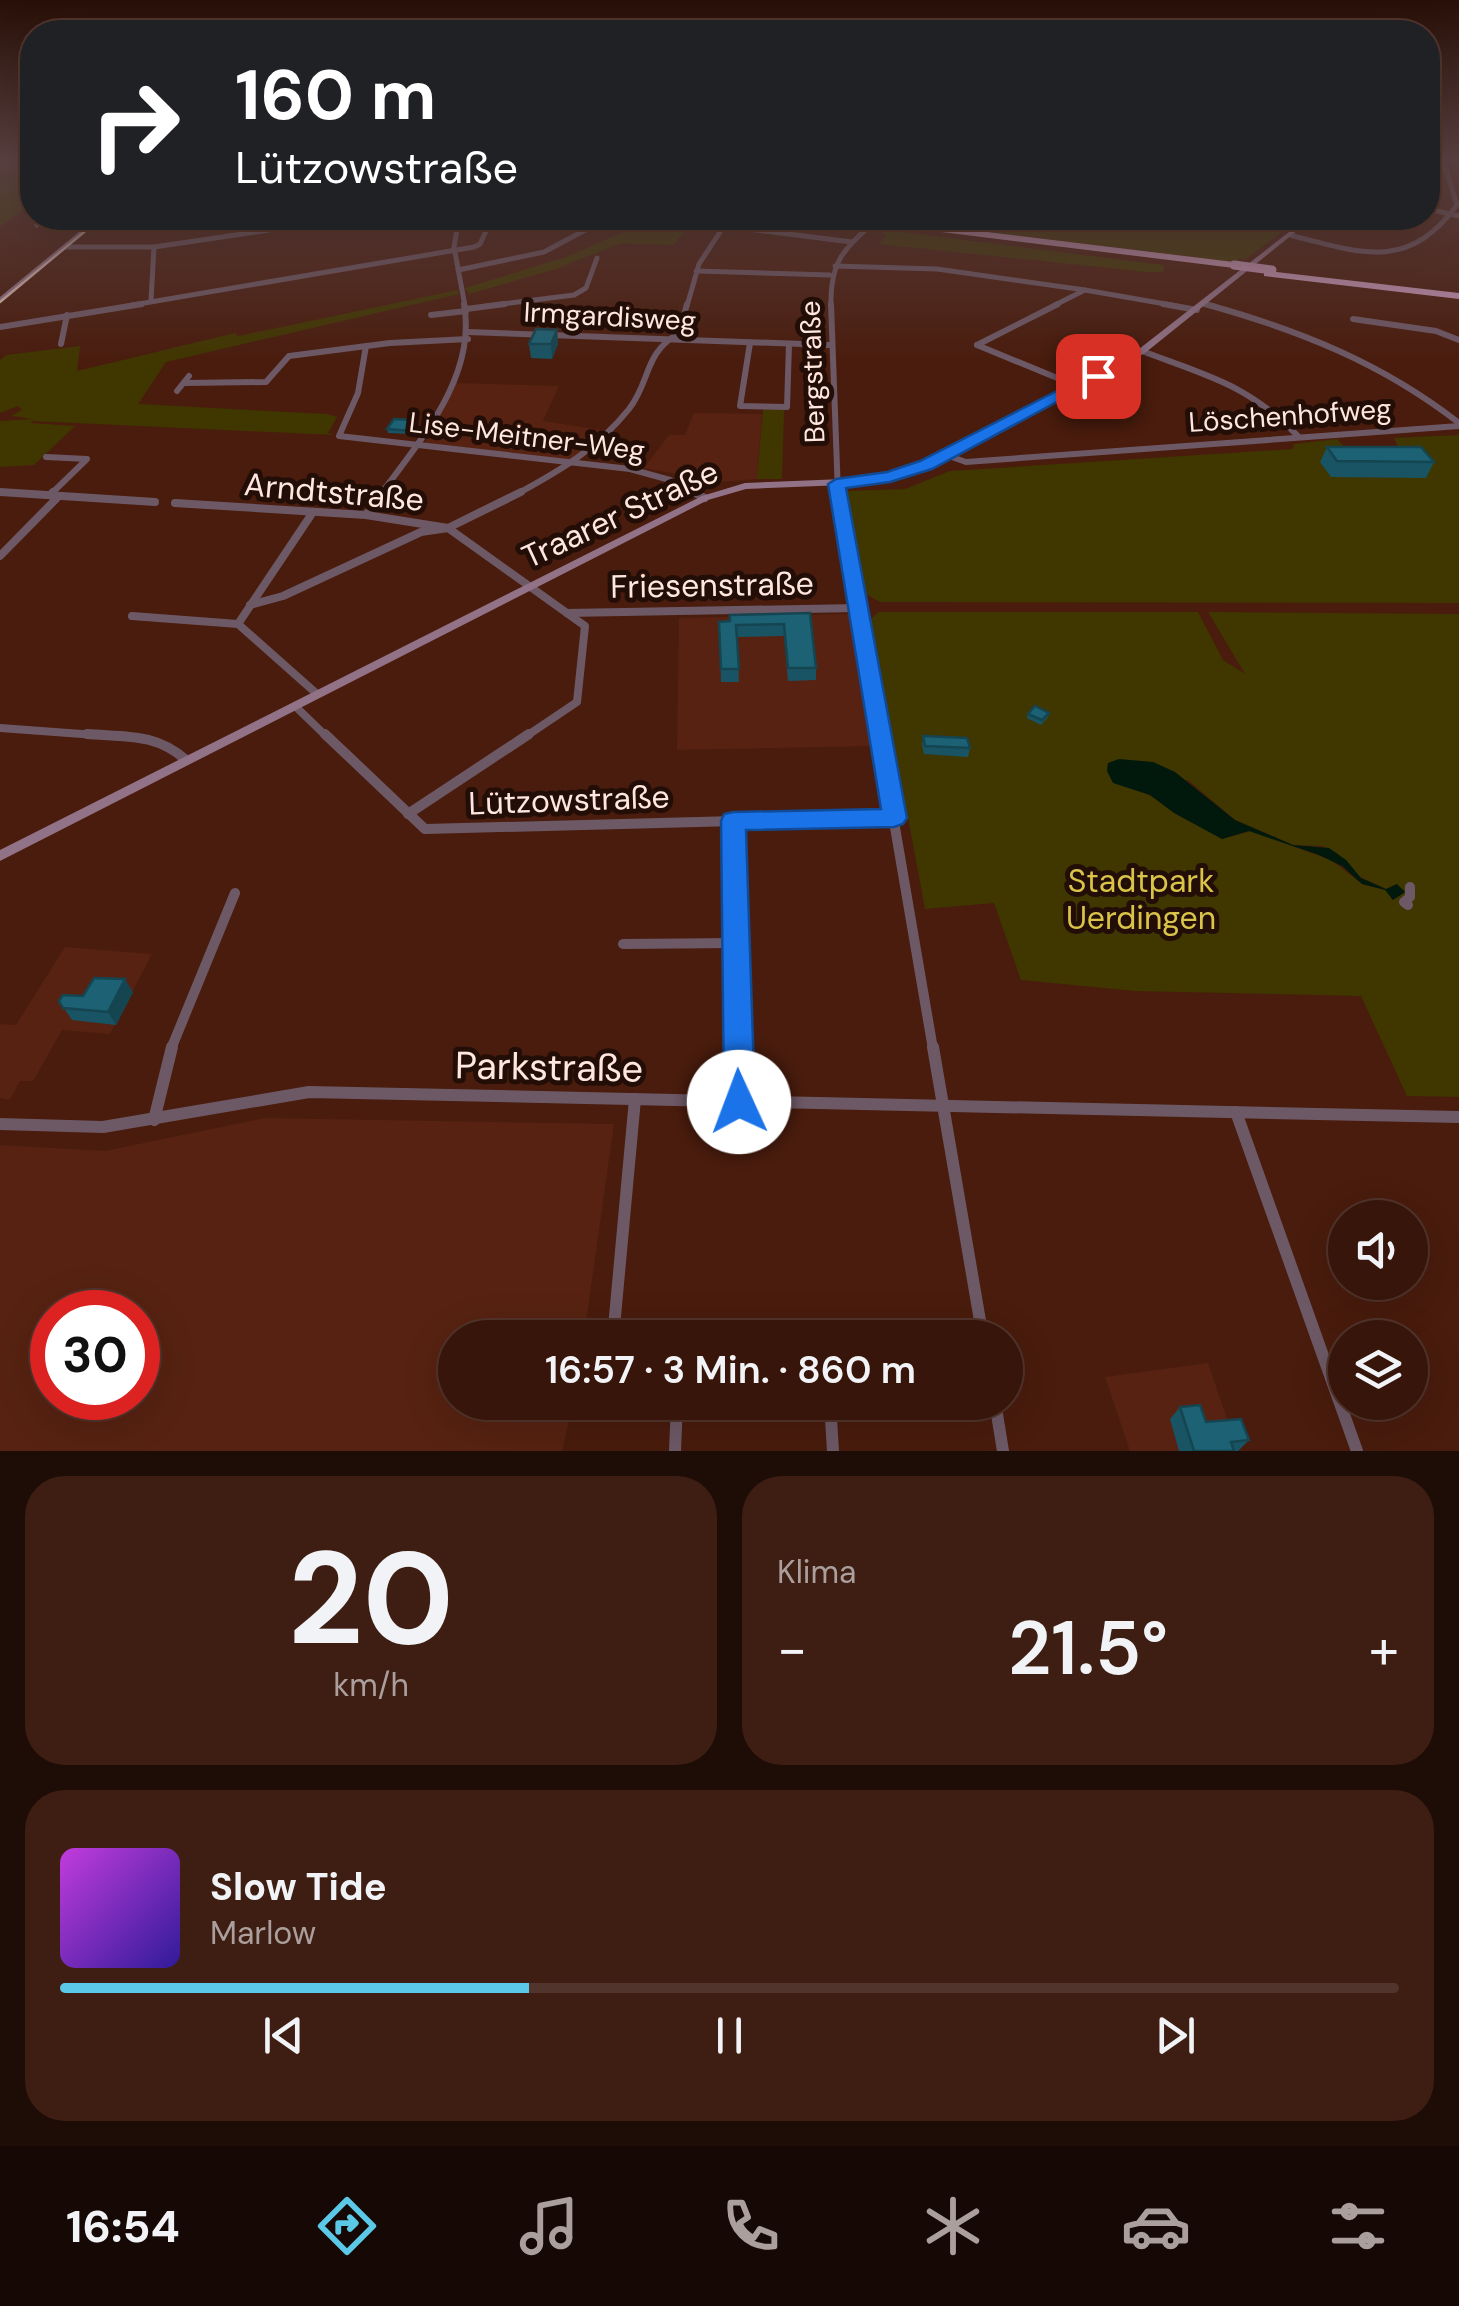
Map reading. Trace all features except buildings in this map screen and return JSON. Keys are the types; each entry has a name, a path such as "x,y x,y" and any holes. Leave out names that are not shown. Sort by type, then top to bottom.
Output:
{"highway":[{"path":"945,230 1459,293"}],"street":[{"path":"0,301 85,230"},
{"path":"65,247 153,250 223,242 222,237 270,230"},
{"path":"366,515 416,444 452,381 468,335 454,248 458,230"},
{"path":"0,327 150,298 478,246 486,230"},
{"path":"458,270 551,250 587,230"},
{"path":"250,604 283,596 422,532 448,528 534,488 575,462 611,431 634,403 660,344 679,333 696,271 709,243 720,230"},
{"path":"756,230 852,242"},
{"name":"Bergstraße","path":"871,230 852,242 830,275 836,484 980,1320"},
{"name":"Traarer Straße","path":"0,856 706,498 745,486 836,484 890,477 946,455 1142,351 1296,230"},
{"path":"1290,235 1374,254 1402,254 1437,230"},
{"path":"150,298 153,250"},
{"path":"431,315 574,295 586,288 598,258"},
{"path":"835,266 951,271 1201,307 1292,328 1355,353 1406,382 1459,425"},
{"path":"696,271 830,275"},
{"path":"977,345 1085,290"},
{"path":"61,344 67,315"},
{"path":"1353,318 1436,330 1459,340"},
{"name":"Irmgardisweg","path":"177,392 187,380 266,382 290,356 468,335 830,345"},
{"path":"750,343 740,406 788,408 789,344"},
{"path":"977,345 1079,387"},
{"name":"Lise-Meitner-Weg","path":"366,346 362,382 339,436 644,472 706,498"},
{"path":"1142,351 1247,391 1298,436"},
{"name":"Löschenhofweg","path":"946,455 966,462 1459,425"},
{"path":"0,556 87,459 46,456"},
{"path":"0,492 155,502"},
{"name":"Arndtstraße","path":"175,504 366,515 448,528 529,588"},
{"path":"238,624 314,512"},
{"path":"408,814 577,702 585,626 529,588"},
{"name":"Friesenstraße","path":"567,612 858,608"},
{"path":"132,616 238,624 317,694"},
{"name":"Lützowstraße","path":"295,706 425,829 894,818"},
{"path":"0,728 144,738 168,744 186,760"},
{"path":"733,821 739,1102"},
{"path":"1408,906 1404,902 1410,897 1410,887"},
{"path":"154,1120 174,1037 235,892"},
{"path":"623,944 737,942"},
{"name":"Parkstraße","path":"0,1124 70,1128 154,1120 309,1092 1459,1117"},
{"path":"615,1320 635,1100"},
{"path":"1236,1112 1357,1451"},
{"path":"675,1451 676,1420"},
{"path":"831,1420 833,1451"},
{"path":"998,1420 1003,1451"}],"shaded area":[{"path":"456,383 559,386 543,421 607,431 571,460 428,444 425,442"},
{"path":"694,413 762,414 757,479 720,482 644,468 669,435 685,435"},
{"path":"851,614 873,746 677,750 679,618"},
{"path":"1119,759 1153,762 1175,772 1235,820 1293,845 1329,848 1361,878 1386,889 1397,884 1405,892 1393,900 1385,890 1362,884 1342,866 1249,831 1222,839 1150,795 1113,783 1108,763"},
{"path":"65,947 152,954 110,1034 62,1030 33,1081 20,1081 10,1100 0,1098 0,1024 16,1025"},
{"path":"265,1118 614,1124 586,1320 438,1320 438,1420 569,1420 562,1451 0,1451 0,1145 105,1151"},
{"path":"1208,1363 1238,1451 1130,1451 1105,1377"}],"green space":[{"path":"628,230 686,230 673,245 621,243 556,269 469,294 465,288 566,257"},
{"path":"877,230 1164,265 1163,272 1146,272 879,244 886,235"},
{"path":"974,230 1281,232 1246,259 1238,258 1241,263"},
{"path":"458,290 459,294 166,362 138,404 327,414 337,417 328,433 334,435 32,421 75,426 34,465 0,467 0,421 33,419 11,416 22,410 18,406 0,413 0,360 6,355 80,346 77,371 235,333 238,336"},
{"path":"763,409 784,410 782,479 757,479"},
{"path":"1459,435 1459,603 880,602 866,594 846,491 905,489 950,471 1293,449 1294,444 1337,439 1350,453 1399,449 1394,438"},
{"name":"Stadtpark Uerdingen","path":"878,612 1198,612 1223,660 1245,674 1208,612 1459,614 1459,1097 1407,1096 1361,996 1135,991 1021,980 994,903 925,909 871,619","holes":["1188,780 1235,820 1293,845 1322,846 1337,853 1358,876 1386,889 1397,884 1402,894 1393,900 1386,890 1362,884 1331,860 1251,831 1222,839 1141,790"]}],"tram line":[{"path":"0,302 87,230"}],"route":[{"path":"739,1102 733,821 894,818 836,484 890,477 926,465 1098,376"}]}
